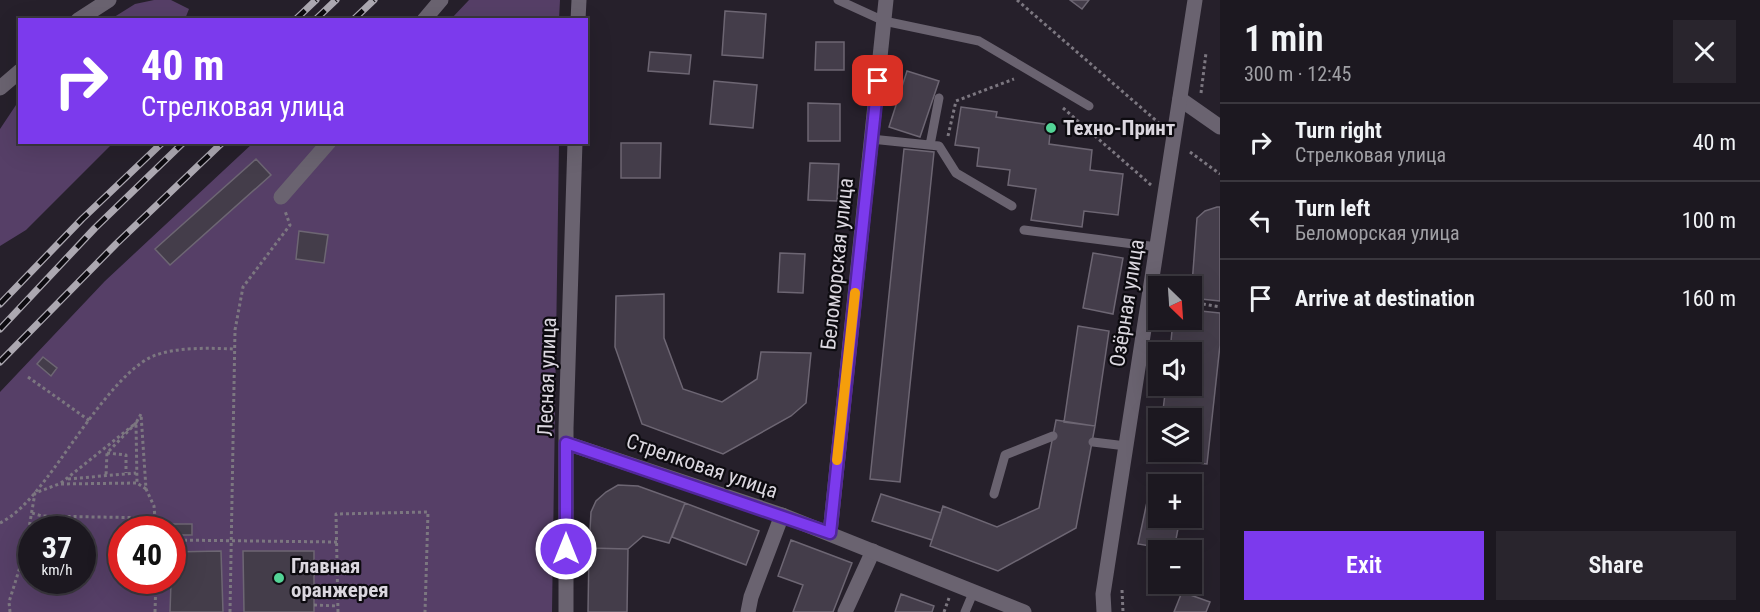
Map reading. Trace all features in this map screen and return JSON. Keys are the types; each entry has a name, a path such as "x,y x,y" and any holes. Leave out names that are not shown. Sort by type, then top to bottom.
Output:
{"street":[{"path":"81,18 109,0"},
{"path":"426,18 441,0"},
{"path":"578,18 579,0"},
{"name":"Беломорская улица","path":"830,533 886,0"},
{"name":"Озёрная улица","path":"1104,612 1102,594 1196,0"},
{"path":"0,88 18,73"},
{"path":"1180,99 1220,127"},
{"path":"281,197 327,144"},
{"name":"Лесная улица","path":"567,612 566,443 575,144"},
{"name":"Стрелковая улица","path":"566,443 782,515 1024,612"},
{"path":"750,604 782,515"},
{"path":"845,612 873,552"}],"lane":[{"path":"838,0 884,21 979,41 1089,106"},
{"path":"930,145 939,98"},
{"path":"871,139 939,146 956,173 1012,206"},
{"path":"1024,230 1157,247"},
{"path":"994,494 1005,454 1053,436"},
{"path":"1093,442 1126,446"},
{"path":"965,612 973,593"}],"path":[{"path":"1017,0 1164,127"},
{"path":"944,154 956,101 1020,76"},
{"path":"1061,106 1154,188"},
{"path":"1190,152 1220,174"},
{"path":"230,612 229,541 235,330 243,287 290,225 281,197"},
{"path":"1202,304 1220,307"},
{"path":"0,523 35,493 123,377 144,360 157,354 208,348 234,349"},
{"path":"28,377 90,421"},
{"path":"106,475 107,453 136,423 141,414 146,489 154,506 155,516"},
{"path":"35,493 59,484 136,423"},
{"path":"136,423 137,483"},
{"path":"107,453 136,454"},
{"path":"126,455 126,473"},
{"path":"66,479 137,472"},
{"path":"59,484 137,483 146,489"},
{"path":"10,612 9,602 25,551 35,493"},
{"path":"338,612 336,514 428,512 425,612"},
{"path":"32,513 42,516 108,517"},
{"path":"186,540 337,542"},
{"path":"155,612 156,594"},
{"path":"314,605 338,606"}],"shaded area":[{"path":"154,0 171,0 189,9 185,18 113,18 135,4"},
{"path":"469,0 560,0 559,18 452,18"},
{"path":"18,102 18,144 112,144 26,230 0,246 0,129"},
{"path":"252,144 559,144 552,612 0,612 0,392 105,281"}],"building":[{"path":"1070,0 1089,0 1082,9"},
{"path":"725,11 766,14 763,58 722,55"},
{"path":"816,42 844,42 844,70 815,70"},
{"path":"650,52 691,55 689,74 648,71"},
{"path":"907,71 939,81 920,137 889,127"},
{"path":"714,81 757,85 753,128 710,124"},
{"path":"808,103 840,104 840,141 808,141"},
{"path":"961,107 997,112 996,117 1051,125 1049,144 1092,150 1090,170 1123,174 1118,215 1084,211 1082,227 1031,220 1036,189 1008,185 1010,170 977,166 979,148 955,145"},
{"path":"621,143 661,143 660,178 621,178"},
{"path":"904,149 934,152 900,482 870,479"},
{"path":"256,159 271,175 170,265 155,249"},
{"path":"810,163 839,164 837,201 808,200"},
{"path":"1220,207 1220,301 1202,299 1202,276 1193,276 1197,218 1205,211"},
{"path":"299,231 328,235 324,263 296,259"},
{"path":"780,253 805,254 803,293 778,292"},
{"path":"1093,253 1123,258 1113,314 1083,308"},
{"path":"664,294 664,338 683,389 722,402 757,379 761,352 811,353 806,403 791,416 723,454 642,424 615,347 616,296"},
{"path":"1202,311 1220,313 1220,345 1207,464 1187,462 1202,462 1202,408 1163,408 1165,396 1202,396 1202,342 1171,342 1172,330 1202,330"},
{"path":"1078,326 1109,331 1095,426 1064,422"},
{"path":"43,357 57,368 51,376 37,364"},
{"path":"1056,420 1095,426 1076,528 998,571 930,546 943,506 997,527 1039,508"},
{"path":"618,485 638,486 685,503 669,543 643,536 628,549 589,548 591,512 596,501"},
{"path":"881,494 941,513 932,540 872,521"},
{"path":"1148,497 1148,528 1178,528 1176,540 1148,540 1148,546 1138,544"},
{"path":"685,503 759,531 746,565 672,537"},
{"path":"186,524 192,524 192,535 186,535"},
{"path":"791,540 852,563 833,612 793,612 803,585 778,576"},
{"path":"589,548 628,549 627,612 588,612"},
{"path":"221,551 223,612 170,612 171,594 186,594 186,552"},
{"name":"Главная оранжерея","path":"243,551 314,551 314,612 244,612"},
{"path":"901,594 934,606 932,612 895,612"},
{"path":"1181,594 1210,602 1206,612 1174,612"}],"railway":[{"path":"297,18 316,0"},
{"path":"317,18 336,0"},
{"path":"355,18 374,0"},
{"path":"0,304 82,219 161,144"},
{"path":"0,329 95,228 182,144"},
{"path":"0,362 116,244 221,144"}],"slow traffic":[{"path":"837,460 855,293"}],"place":[{"name":"Техно-Принт","path":"1051,128"},
{"name":"Главная оранжерея","path":"279,578"}],"route":[{"path":"566,549 566,443 830,533 878,81"}]}
